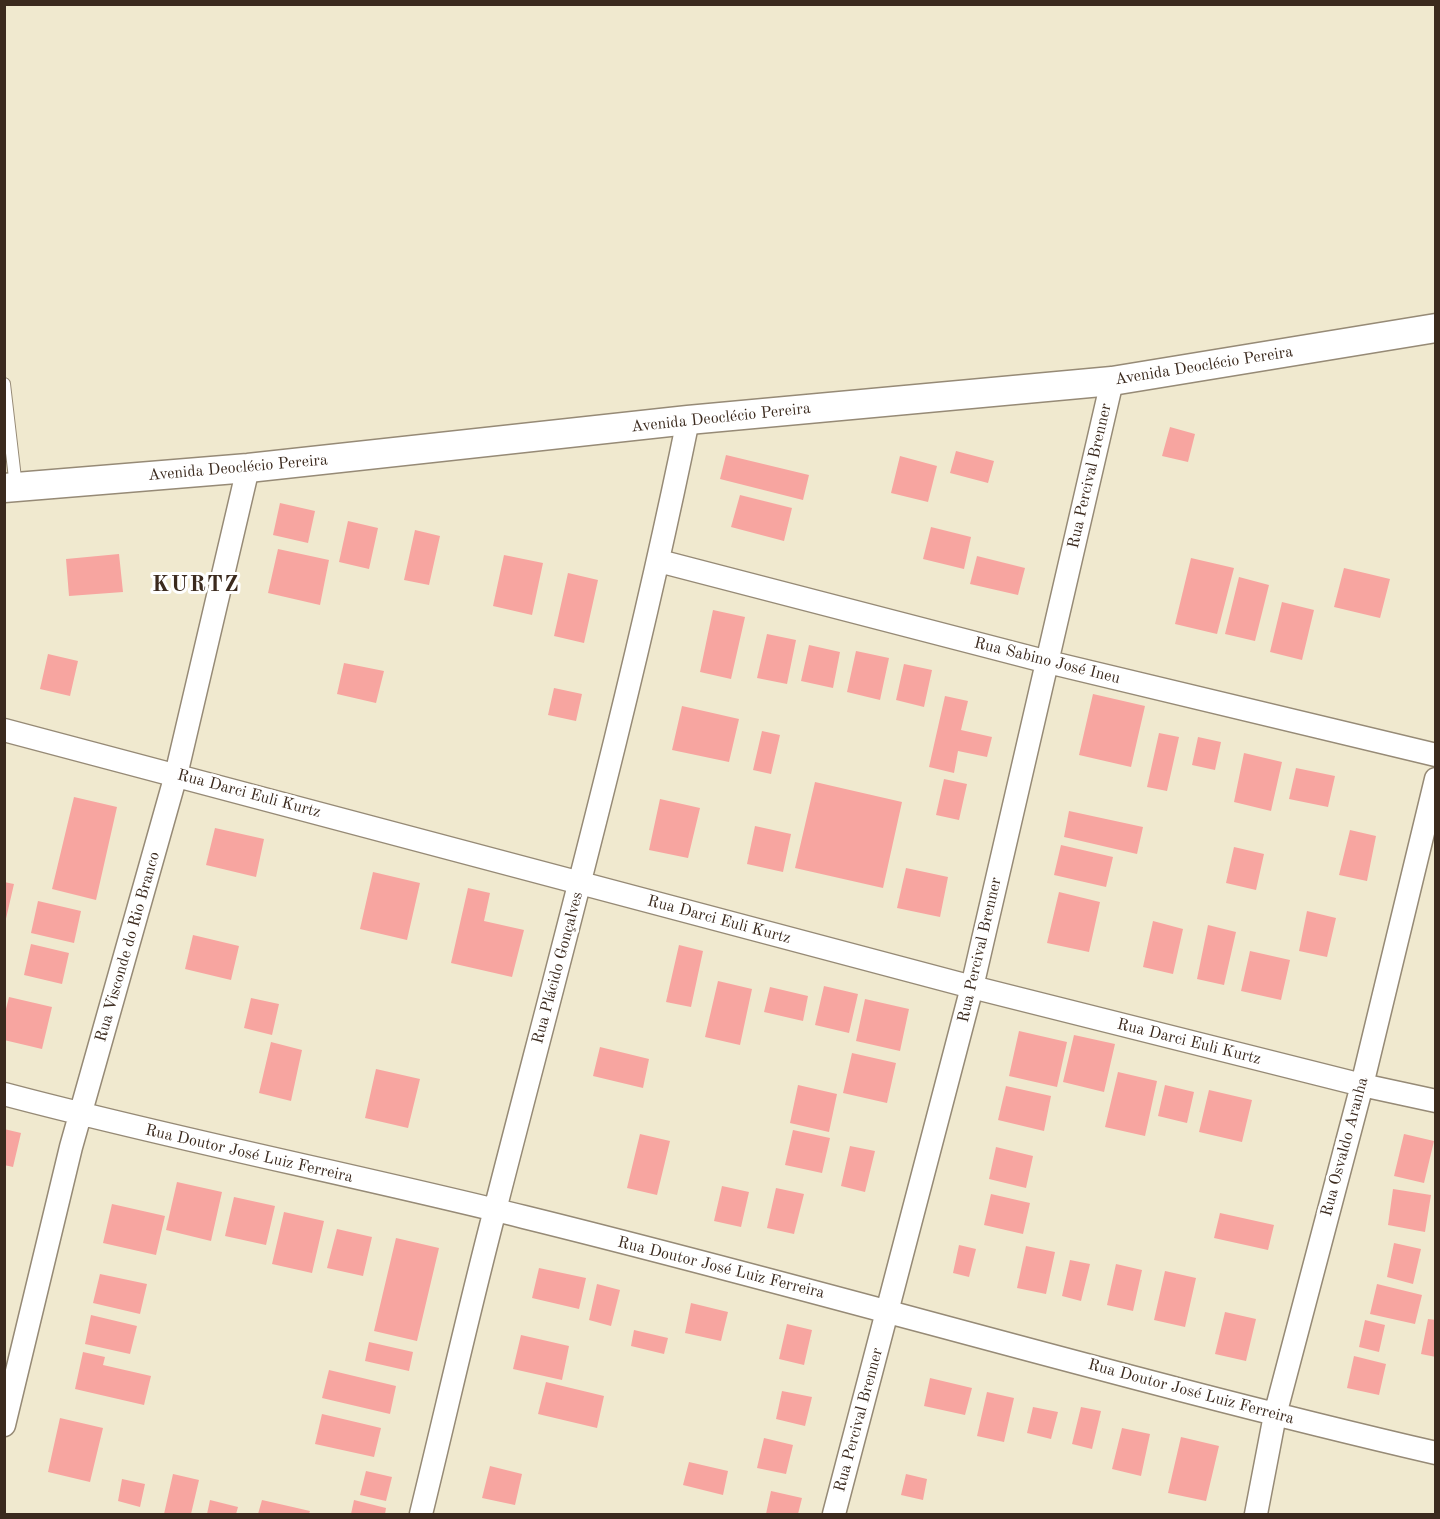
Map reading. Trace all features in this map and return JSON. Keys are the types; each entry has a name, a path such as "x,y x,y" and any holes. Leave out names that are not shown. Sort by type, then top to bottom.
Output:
{"street":[{"name":"Avenida Deoclécio Pereira","path":"10,488 248,468 688,420 1112,381 1436,328"},
{"name":"Rua Percival Brenner","path":"834,1515 972,987 1112,381"},
{"name":"Rua Plácido Gonçalves","path":"421,1515 495,1210 580,884 659,561 688,420"},
{"name":"Rua Visconde do Rio Branco","path":"4,1425 71,1147 176,775 248,468"},
{"name":"Rua Sabino José Ineu","path":"659,561 1048,662 1436,755"},
{"name":"Rua Darci Euli Kurtz","path":"4,730 972,987 1362,1085 1436,1101"},
{"name":"Rua Osvaldo Aranha","path":"1256,1515 1275,1415 1362,1085 1436,779"},
{"name":"Rua Doutor José Luiz Ferreira","path":"4,1094 81,1115 495,1210 888,1311 1275,1415 1436,1453"}],"lane":[{"path":"4,384 10,488"}],"building":[{"path":"1170,427 1195,434 1188,462 1162,456"},
{"path":"956,451 994,461 988,483 950,473"},
{"path":"726,455 809,475 803,500 720,479"},
{"path":"900,456 937,466 928,502 891,493"},
{"path":"740,495 792,508 784,541 731,527"},
{"path":"280,503 315,511 308,543 273,535"},
{"path":"348,521 378,528 369,569 339,562"},
{"path":"931,527 971,537 964,569 923,559"},
{"path":"415,530 440,536 429,585 404,580"},
{"path":"278,549 329,560 320,605 268,593"},
{"path":"119,554 123,592 69,596 66,559"},
{"path":"504,555 543,563 532,615 493,606"},
{"path":"977,556 1025,568 1018,595 970,584"},
{"path":"1191,558 1234,568 1217,634 1175,624"},
{"path":"1344,568 1390,579 1380,618 1334,607"},
{"path":"568,573 598,580 584,643 554,636"},
{"path":"1239,577 1269,585 1255,641 1225,634"},
{"path":"1282,602 1314,610 1302,660 1270,652"},
{"path":"713,610 745,617 731,679 700,672"},
{"path":"767,634 796,640 787,684 757,678"},
{"path":"809,645 840,652 833,688 801,681"},
{"path":"856,651 889,658 880,700 847,692"},
{"path":"48,654 78,661 70,696 40,689"},
{"path":"344,663 384,671 376,703 337,694"},
{"path":"904,664 932,670 924,707 896,700"},
{"path":"554,688 582,694 576,721 548,715"},
{"path":"1093,694 1145,706 1131,767 1079,755"},
{"path":"945,696 968,701 961,730 992,737 987,757 958,751 954,773 929,767"},
{"path":"682,706 739,719 729,762 672,750"},
{"path":"762,731 780,735 771,774 753,770"},
{"path":"1159,733 1179,737 1167,791 1147,787"},
{"path":"1198,737 1221,742 1215,770 1192,765"},
{"path":"1244,753 1282,762 1271,811 1234,802"},
{"path":"1296,768 1335,776 1328,807 1289,799"},
{"path":"944,779 967,784 959,820 936,815"},
{"path":"815,782 902,802 883,888 795,868"},
{"path":"74,797 117,807 96,900 52,889"},
{"path":"660,799 700,808 688,858 649,850"},
{"path":"1069,811 1143,827 1137,854 1064,837"},
{"path":"755,826 791,834 783,872 747,864"},
{"path":"215,828 264,839 256,877 206,865"},
{"path":"1350,830 1376,836 1367,881 1339,875"},
{"path":"1061,845 1113,857 1106,887 1054,875"},
{"path":"1234,847 1264,854 1256,890 1226,883"},
{"path":"906,868 948,877 940,917 897,908"},
{"path":"373,872 420,883 407,940 360,929"},
{"path":"4,882 14,884 5,923 4,922"},
{"path":"468,888 490,893 484,921 524,930 512,977 451,963"},
{"path":"1059,892 1100,902 1089,952 1047,943"},
{"path":"38,901 81,911 74,943 31,933"},
{"path":"1307,911 1336,918 1327,957 1299,951"},
{"path":"1153,921 1183,929 1173,974 1143,967"},
{"path":"1208,925 1236,932 1224,985 1197,979"},
{"path":"193,935 239,946 231,980 185,969"},
{"path":"31,944 69,953 62,984 24,975"},
{"path":"679,945 703,951 691,1007 666,1002"},
{"path":"1250,951 1290,960 1281,1000 1241,991"},
{"path":"718,981 752,989 740,1045 705,1037"},
{"path":"824,986 858,994 849,1033 815,1025"},
{"path":"770,987 808,996 803,1021 764,1012"},
{"path":"9,997 52,1007 42,1049 4,1040 4,1017"},
{"path":"251,998 279,1004 272,1035 244,1028"},
{"path":"865,999 909,1009 900,1051 856,1041"},
{"path":"1019,1031 1067,1042 1057,1087 1009,1076"},
{"path":"1074,1035 1115,1044 1104,1092 1063,1082"},
{"path":"271,1042 302,1050 291,1101 259,1093"},
{"path":"600,1047 649,1059 643,1088 593,1076"},
{"path":"852,1053 896,1063 887,1103 843,1093"},
{"path":"376,1069 420,1079 408,1128 365,1118"},
{"path":"1118,1072 1157,1081 1145,1136 1105,1127"},
{"path":"798,1085 837,1094 829,1132 790,1123"},
{"path":"1165,1085 1194,1092 1187,1123 1158,1116"},
{"path":"1006,1086 1051,1096 1044,1131 998,1120"},
{"path":"1209,1090 1252,1100 1242,1142 1199,1132"},
{"path":"4,1129 21,1133 13,1167 4,1165"},
{"path":"793,1130 830,1138 822,1173 785,1165"},
{"path":"640,1134 670,1141 657,1195 627,1188"},
{"path":"1404,1134 1434,1141 1424,1183 1394,1176"},
{"path":"850,1146 875,1151 865,1192 841,1186"},
{"path":"996,1147 1033,1156 1026,1188 989,1179"},
{"path":"177,1182 222,1192 211,1241 166,1230"},
{"path":"722,1186 749,1192 741,1227 714,1221"},
{"path":"776,1188 804,1194 794,1234 767,1228"},
{"path":"1393,1189 1431,1195 1425,1232 1388,1225"},
{"path":"991,1194 1030,1203 1023,1234 984,1225"},
{"path":"234,1197 275,1206 266,1245 225,1236"},
{"path":"112,1204 165,1216 156,1255 103,1243"},
{"path":"284,1212 324,1221 312,1273 272,1264"},
{"path":"1220,1213 1274,1225 1268,1250 1214,1238"},
{"path":"337,1229 372,1237 363,1276 327,1268"},
{"path":"396,1238 439,1248 417,1341 374,1331"},
{"path":"1394,1243 1421,1249 1413,1284 1387,1277"},
{"path":"959,1245 976,1249 969,1277 953,1273"},
{"path":"1026,1246 1055,1252 1046,1294 1017,1288"},
{"path":"1070,1260 1090,1264 1081,1301 1062,1296"},
{"path":"1116,1264 1142,1270 1133,1311 1107,1305"},
{"path":"539,1268 586,1278 579,1309 532,1298"},
{"path":"1165,1271 1196,1278 1185,1327 1154,1320"},
{"path":"100,1274 147,1284 140,1314 93,1303"},
{"path":"597,1284 620,1290 611,1326 589,1320"},
{"path":"1377,1284 1422,1295 1415,1324 1370,1314"},
{"path":"691,1303 728,1312 721,1341 685,1333"},
{"path":"1225,1312 1256,1319 1246,1361 1215,1354"},
{"path":"91,1315 137,1326 130,1354 85,1344"},
{"path":"1428,1319 1436,1320 1436,1357 1421,1354"},
{"path":"1365,1320 1385,1325 1379,1352 1359,1347"},
{"path":"787,1324 812,1330 804,1365 779,1359"},
{"path":"634,1330 668,1338 664,1354 631,1346"},
{"path":"521,1335 569,1346 562,1380 513,1369"},
{"path":"369,1342 413,1352 409,1371 365,1361"},
{"path":"83,1352 105,1357 103,1365 151,1376 144,1405 75,1389"},
{"path":"1354,1356 1386,1364 1379,1395 1347,1388"},
{"path":"329,1370 396,1386 390,1414 322,1398"},
{"path":"930,1378 972,1388 965,1415 924,1406"},
{"path":"546,1382 604,1396 597,1428 538,1414"},
{"path":"782,1391 812,1397 805,1426 776,1419"},
{"path":"987,1392 1014,1398 1004,1442 977,1436"},
{"path":"1033,1407 1058,1412 1051,1439 1027,1433"},
{"path":"1081,1407 1101,1411 1092,1449 1072,1444"},
{"path":"322,1414 381,1428 374,1457 315,1444"},
{"path":"60,1418 103,1428 90,1482 48,1472"},
{"path":"1122,1428 1150,1434 1141,1476 1112,1469"},
{"path":"1181,1437 1219,1446 1206,1501 1168,1493"},
{"path":"764,1438 793,1445 786,1474 757,1468"},
{"path":"689,1462 728,1471 723,1495 683,1485"},
{"path":"490,1466 522,1474 515,1505 482,1498"},
{"path":"366,1471 392,1477 386,1501 360,1495"},
{"path":"173,1474 199,1480 191,1514 164,1514"},
{"path":"906,1474 927,1479 923,1500 901,1495"},
{"path":"122,1479 145,1484 140,1507 118,1501"},
{"path":"771,1491 802,1498 798,1514 766,1514"},
{"path":"210,1500 238,1507 236,1514 207,1514"},
{"path":"262,1500 310,1511 309,1514 258,1514"},
{"path":"354,1500 386,1508 385,1514 351,1514"}],"district":[{"name":"KURTZ","path":"196,585"}]}
